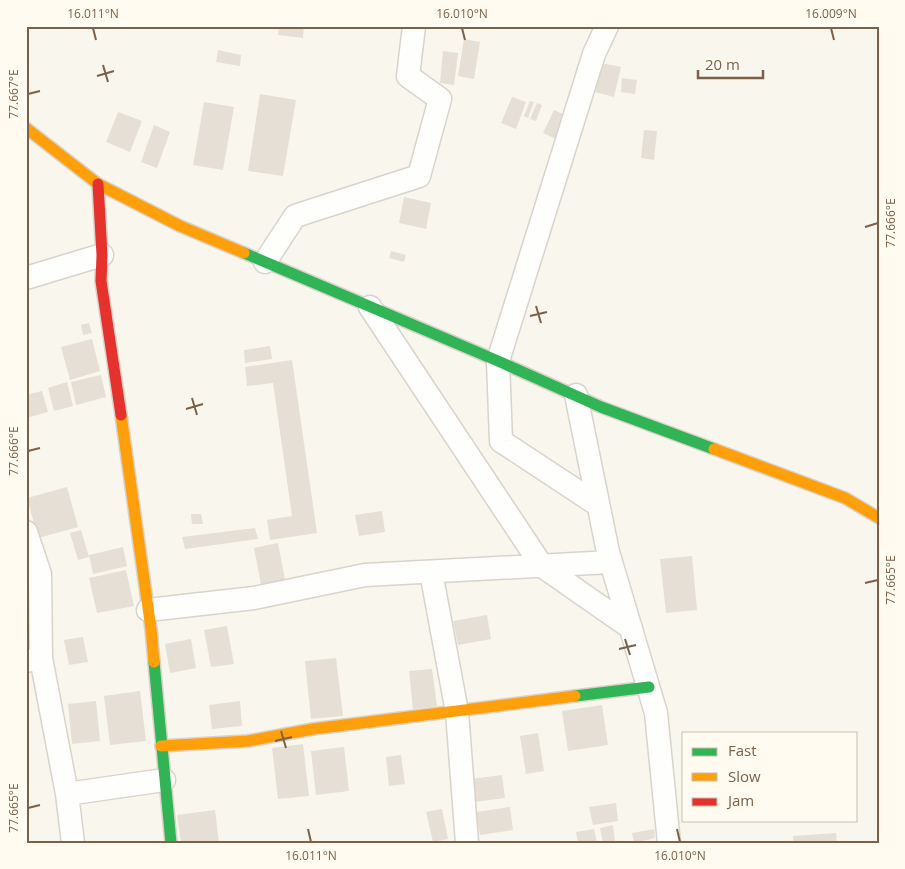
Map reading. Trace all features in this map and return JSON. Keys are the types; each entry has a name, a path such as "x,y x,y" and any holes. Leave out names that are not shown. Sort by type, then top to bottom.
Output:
{"street":[{"path":"265,262 296,216 419,176 440,99 408,76 414,26"},
{"path":"598,505 501,441 498,361 594,54 607,26"},
{"path":"26,128 98,184 180,226 498,361 601,407 844,498 879,518"},
{"path":"98,184 102,254 101,281 148,610 171,843"},
{"path":"26,278 102,254"},
{"path":"370,307 542,566 630,628"},
{"path":"576,396 610,562 656,713 669,843"},
{"path":"26,532 40,574 31,665 67,794 73,843"},
{"path":"148,610 254,598 366,575 610,562"},
{"path":"431,572 457,712 467,843"},
{"path":"161,746 248,741 313,729 648,687"},
{"path":"67,794 164,780"}],"building":[{"path":"279,26 304,26 303,38 278,35"},
{"path":"464,39 480,42 474,79 458,76"},
{"path":"218,50 241,55 240,66 216,62"},
{"path":"443,51 458,53 454,85 440,83"},
{"path":"601,63 621,67 614,97 595,92"},
{"path":"622,78 637,80 635,94 621,92"},
{"path":"260,94 296,100 283,176 248,171"},
{"path":"512,97 526,102 516,129 501,123"},
{"path":"530,101 534,102 528,118 524,116"},
{"path":"204,102 234,107 223,170 193,165"},
{"path":"537,103 542,105 536,121 530,119"},
{"path":"554,110 567,116 556,139 543,133"},
{"path":"118,112 142,121 130,152 106,142"},
{"path":"154,125 170,132 157,168 141,162"},
{"path":"644,130 657,131 654,160 641,158"},
{"path":"404,197 431,203 426,229 399,223"},
{"path":"391,251 406,255 404,262 389,258"},
{"path":"89,323 92,333 83,335 81,325"},
{"path":"92,339 100,371 70,380 61,347"},
{"path":"270,346 272,359 245,363 244,350"},
{"path":"292,360 317,533 270,540 267,520 292,516 273,383 247,386 245,367"},
{"path":"101,375 106,397 76,405 71,382"},
{"path":"67,382 73,406 54,411 48,388"},
{"path":"42,391 48,412 26,418 26,395"},
{"path":"67,487 78,527 38,538 27,498"},
{"path":"382,511 385,532 359,536 355,515"},
{"path":"191,514 201,514 203,524 192,524"},
{"path":"255,528 258,539 185,549 182,537"},
{"path":"81,530 89,557 78,560 70,533"},
{"path":"278,543 286,585 262,590 254,548"},
{"path":"123,547 127,566 93,574 89,555"},
{"path":"692,556 697,610 666,613 660,559"},
{"path":"126,570 134,606 97,613 89,578"},
{"path":"487,615 491,639 458,645 453,621"},
{"path":"227,626 234,664 211,667 204,630"},
{"path":"83,637 88,662 69,665 64,640"},
{"path":"191,639 196,668 170,673 165,644"},
{"path":"336,658 343,716 311,719 305,661"},
{"path":"432,669 437,706 413,709 409,671"},
{"path":"140,691 146,741 110,745 104,696"},
{"path":"96,701 100,741 72,744 68,704"},
{"path":"240,701 242,726 212,729 209,705"},
{"path":"602,705 608,745 568,751 562,711"},
{"path":"538,733 544,771 526,774 520,736"},
{"path":"303,744 309,796 278,799 272,748"},
{"path":"344,747 349,791 316,795 311,751"},
{"path":"401,755 405,784 389,786 386,757"},
{"path":"502,775 505,798 474,802 471,779"},
{"path":"616,803 618,821 593,825 589,807"},
{"path":"510,807 513,830 480,835 476,812"},
{"path":"442,809 448,839 433,842 426,812"},
{"path":"215,810 219,843 181,843 177,815"},
{"path":"613,825 615,842 603,843 600,828"},
{"path":"594,829 597,843 578,843 576,832"},
{"path":"654,829 655,838 634,843 632,833"},
{"path":"836,833 837,843 793,843 793,836"}],"traffic: fast":[{"path":"244,253 601,407 714,449"},
{"path":"154,662 171,843"},
{"path":"575,696 649,687"}],"traffic: slow":[{"path":"26,128 98,184 180,226 244,253"},
{"path":"121,415 154,662"},
{"path":"714,449 845,498 879,518"},
{"path":"161,746 248,741 313,729 575,696"}],"traffic: jam":[{"path":"98,184 102,255 101,281 121,415"}]}
